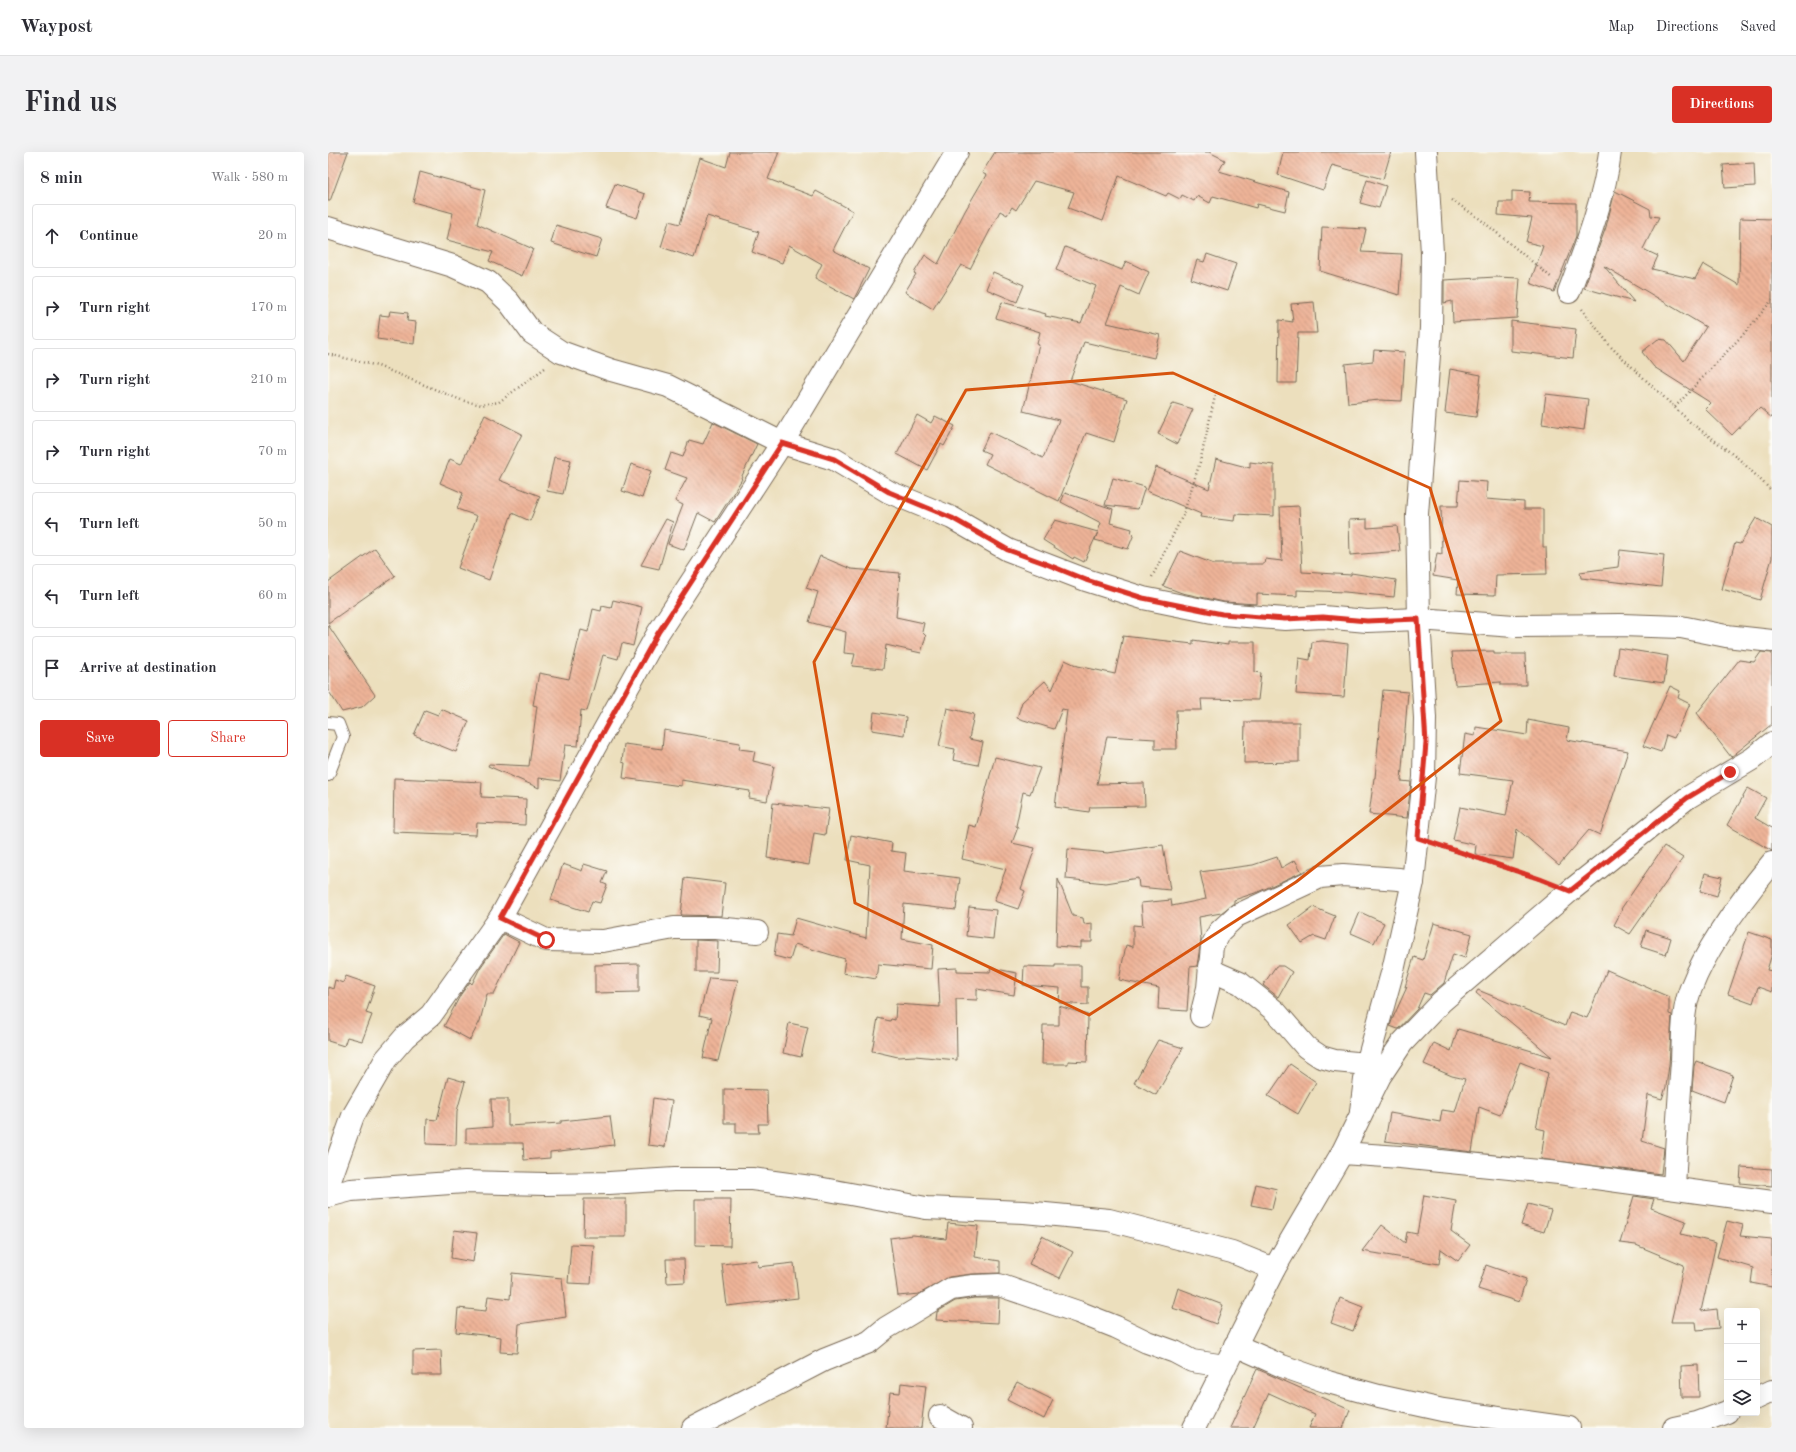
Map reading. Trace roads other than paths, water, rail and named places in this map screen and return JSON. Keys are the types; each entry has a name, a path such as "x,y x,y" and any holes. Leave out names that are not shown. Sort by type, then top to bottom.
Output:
{"street":[{"path":"328,1186 354,1116 386,1059 405,1037 431,1015 500,918 658,633 782,443 957,152"},
{"path":"1361,1111 1367,1064 1394,966 1413,882 1426,743 1418,619 1417,514 1431,328 1432,253 1426,152"},
{"path":"1569,292 1593,221 1609,163 1610,152"},
{"path":"328,228 453,266 488,282 508,302 532,333 561,352 611,370 668,386 782,443 834,459 889,492 952,518 1008,550 1086,580 1143,598 1222,614 1285,619 1323,617 1367,621 1418,619 1514,626 1621,625 1681,627 1726,636 1772,641"},
{"path":"1194,1428 1274,1269 1342,1154 1361,1111 1392,1056 1441,1002 1570,891 1687,798 1752,759 1772,743"},
{"path":"1674,1188 1684,1026 1690,989 1704,961 1722,933 1755,884 1772,863"},
{"path":"1201,1016 1208,988 1212,946 1219,932 1236,916 1320,877 1344,875 1399,879 1413,882"},
{"path":"500,918 546,940 603,941 674,928 716,928 757,932"},
{"path":"1209,966 1217,973 1240,983 1275,1011 1306,1047 1321,1056 1335,1061 1367,1064"},
{"path":"1342,1154 1511,1168 1674,1188 1772,1202"},
{"path":"328,1196 352,1190 466,1182 545,1184 609,1183 675,1178 752,1179 818,1188 926,1208 1024,1212 1110,1220 1232,1252 1274,1269"},
{"path":"693,1428 824,1360 869,1342 886,1328 951,1289 973,1286 999,1285 1078,1312 1116,1327 1147,1342 1175,1352 1192,1361 1224,1366"},
{"path":"1235,1345 1282,1366 1328,1382 1379,1396 1443,1410 1569,1428"},
{"path":"1760,1397 1772,1391"},
{"path":"1674,1428 1697,1423 1724,1413"},
{"path":"940,1416 961,1428"}],"lane":[{"path":"328,722 338,724 343,737 328,775"}]}
